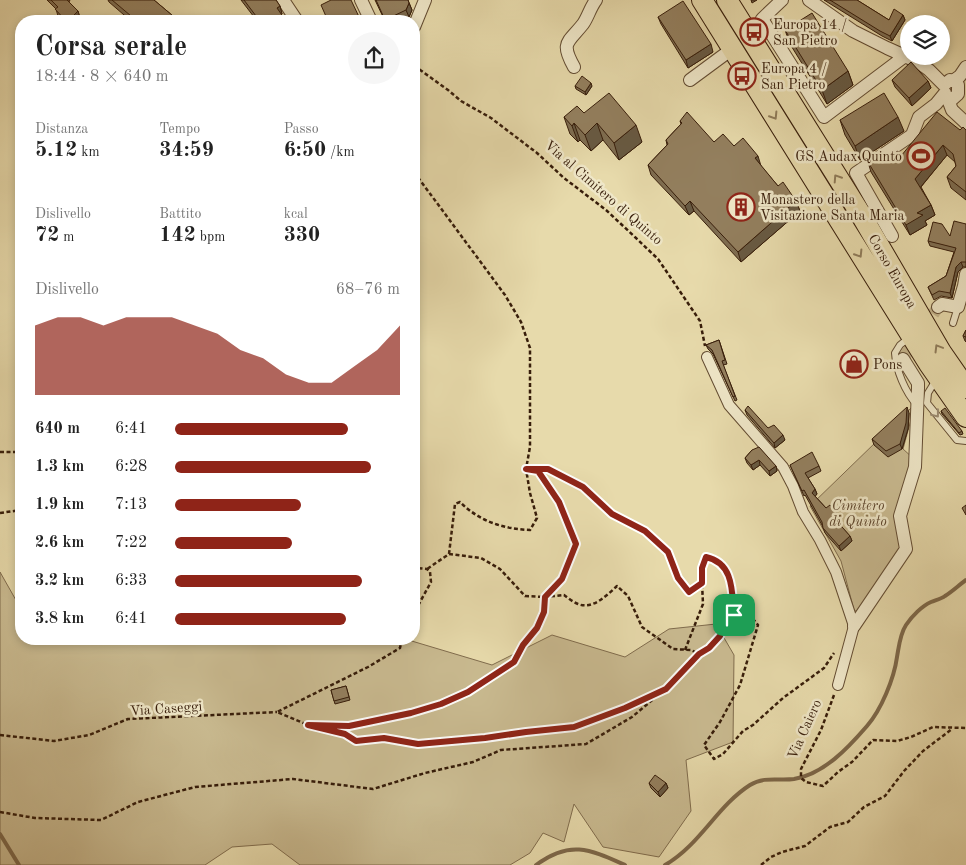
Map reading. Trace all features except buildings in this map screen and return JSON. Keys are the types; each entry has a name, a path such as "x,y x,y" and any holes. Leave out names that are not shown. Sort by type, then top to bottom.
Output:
{"main road":[{"name":"Corso Europa","path":"702,0 911,336 966,417"},
{"name":"Corso Europa","path":"727,0 860,213 941,352 966,388"}],"street":[{"path":"284,0 293,15"},
{"path":"361,0 368,15"},
{"path":"419,15 425,0"},
{"path":"574,68 566,54 568,40 584,22 588,10 596,0"},
{"path":"782,0 762,19 824,117 900,60"},
{"path":"809,0 853,31 900,54"},
{"path":"690,80 732,49"},
{"path":"922,65 953,90"},
{"path":"966,67 953,90 949,102 952,110 966,123"},
{"path":"892,236 856,174 912,135 919,117 953,90"},
{"path":"938,306 942,304 958,307 966,274"},
{"path":"707,357 728,405 783,467 803,512 836,572 854,626"},
{"path":"838,685 854,626 906,549 900,516 915,467 918,383 903,359"}],"lane":[{"path":"953,323 958,307"},
{"path":"911,336 900,345 895,353 896,363 910,398 918,406"},
{"path":"938,377 928,393 928,404 957,440 966,441"}],"path":[{"name":"Via al Cimitero di Quinto","path":"420,70 461,101 491,118 537,153 564,178 606,210 658,259 700,321 707,357"},
{"path":"420,180 505,295 521,322 530,348 530,447 526,469 530,494 537,518 530,530 516,530 486,521 470,512 460,502 455,504 449,554"},
{"path":"0,452 15,452"},
{"path":"526,469 548,469 583,487 612,514 645,531 668,552 678,578 689,592 702,583"},
{"path":"308,725 349,726 441,704 468,692 514,662 523,645 537,628 544,612 545,597 562,579 576,544 559,502 538,471 526,469"},
{"path":"0,513 15,511"},
{"path":"420,568 427,569 449,554 482,558 500,569 525,596 545,597 564,595 579,605 591,605 618,586 628,596 642,627 673,649 691,650 699,654"},
{"path":"685,650 703,604 702,568 706,557 715,559 724,569 732,583 734,615"},
{"path":"420,602 431,582 430,572 427,569"},
{"path":"0,812 35,818 101,820 138,802 195,787 293,779 373,789 425,773 472,762 501,750 586,744 632,717 666,689 699,654 709,648 720,636 729,617 748,613 758,625 740,685 720,722 704,745 714,759 724,754 743,731 754,725 783,698 824,668 839,647"},
{"path":"277,712 368,667 400,648 401,645"},
{"name":"Via Caiero","path":"838,685 821,730 801,769 801,778 806,782 823,786 852,762 873,740 897,741 933,727 966,728"},
{"path":"277,712 308,725 345,734 356,741 384,738 418,744 574,727 625,708 666,689"},
{"name":"Via Caseggi","path":"0,735 54,741 89,735 128,719 277,712"},
{"path":"761,865 782,852 805,846 830,827 848,822 864,808 885,796 904,771 924,751 953,728"}],"green space":[{"name":"Cimitero di Quinto","path":"911,408 912,416 903,449 913,458 901,548 857,612 854,610 841,561 810,506"},
{"path":"0,572 15,598 15,645 420,645 420,643 492,665 552,635 625,657 669,629 716,624 734,655 733,742 686,760 691,811 659,857 603,847 574,804 564,842 543,833 530,853 510,865 300,865 272,844 232,847 205,865 0,865"}],"waterway":[{"path":"665,865 688,847 728,804 750,785 755,782 772,779 794,779 815,772 835,759 852,743 867,726 882,703 893,675 901,636 908,622 924,606 943,597 966,580"},
{"path":"0,834 19,865"},
{"path":"536,865 559,852 570,850 590,851 625,865"}],"tunnel":[{"path":"903,359 938,307"}],"place":[{"name":"Europa 14 / San Pietro","path":"754,32"},
{"name":"Europa 4 / San Pietro","path":"742,76"},
{"name":"GS Audax Quinto","path":"921,156"},
{"name":"Monastero della Visitazione Santa Maria","path":"741,207"},
{"name":"Pons","path":"854,364"}],"route":[{"path":"526,469 548,469 583,487 612,514 645,531 668,552 678,578 689,592 702,583 702,568 706,557 715,559 724,569 732,583 734,615 729,617 720,636 709,648 699,654 666,689 625,708 574,727 418,744 384,738 356,741 345,734 308,725 349,726 411,713 441,704 468,692 514,662 523,645 537,628 544,612 545,597 562,579 576,544 559,502 538,471 526,469"}]}
